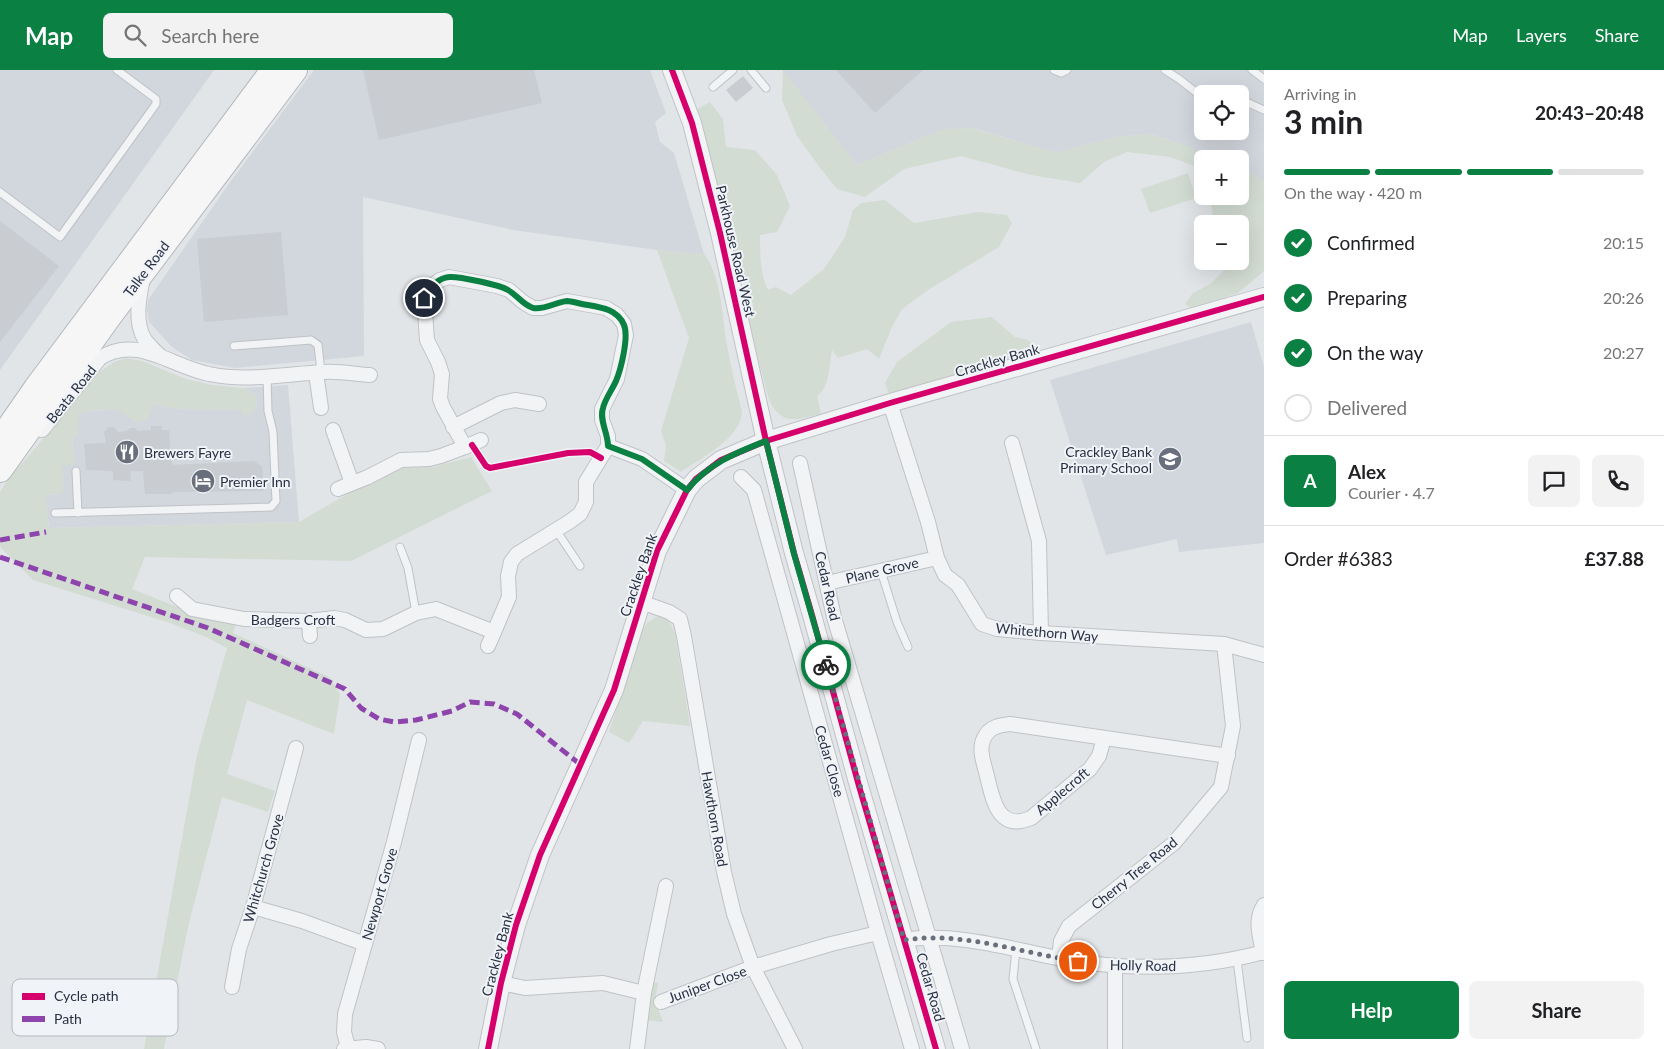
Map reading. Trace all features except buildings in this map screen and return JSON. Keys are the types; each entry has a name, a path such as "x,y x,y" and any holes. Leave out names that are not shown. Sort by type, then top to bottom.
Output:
{"highway":[{"name":"Talke Road","path":"0,440 48,372 273,70"},
{"name":"Talke Road","path":"0,470 109,316 295,70"}],"street":[{"name":"Parkhouse Road West","path":"672,70 692,123 738,311 766,441"},
{"name":"Beata Road","path":"144,272 138,302 138,320 145,340 161,357"},
{"path":"464,447 440,399 442,374 428,340 424,298 429,288 440,280 449,277 509,290 533,308 542,308 567,301 606,308 617,315 624,324 626,336 616,379 602,410 602,420 608,436 608,446 586,482 586,502 584,508 580,514 569,522 517,554 511,562 508,576 509,597 488,646"},
{"name":"Crackley Bank","path":"488,1049 501,983 516,925 540,855 614,690 657,551 687,490 696,479 721,460 766,441 890,403 1264,297"},
{"name":"Beata Road","path":"0,480 100,358 122,348 142,350 209,374 230,377 266,377 318,372 370,375"},
{"path":"318,372 321,408"},
{"path":"453,427 501,403 515,400 539,404"},
{"name":"Whitethorn Way","path":"890,403 928,522 937,558 945,575 958,585 982,624 998,629 1041,633 1224,644 1264,655"},
{"path":"333,430 352,483"},
{"path":"338,489 368,477 401,460 429,459 441,456 481,440"},
{"name":"Cedar Road","path":"766,441 794,554 936,1049"},
{"path":"1012,443 1039,541 1041,633"},
{"path":"608,446 642,459 687,490"},
{"name":"Cedar Road","path":"797,470 827,583 834,617 962,1049"},
{"name":"Cedar Close","path":"741,477 754,490 912,1049"},
{"name":"Plane Grove","path":"827,583 937,558"},
{"name":"Badgers Croft","path":"177,596 192,609 244,619 309,621 334,618 345,620 366,630 383,629 416,613 436,609 494,632"},
{"name":"Hawthorn Road","path":"641,602 670,612 680,619 724,872 734,914 753,967 796,1049"},
{"path":"309,621 310,636"},
{"name":"Cherry Tree Road","path":"1059,958 1061,941 1069,926 1174,843 1221,788 1233,726 1224,644"},
{"name":"Applecroft","path":"1104,738 1100,756 1090,769 1031,818 1021,822 1009,820 999,813 993,802 981,751 984,736 997,726 1010,724 1228,756"},
{"path":"822,735 844,730"},
{"name":"Newport Grove","path":"346,1048 344,1032 345,1014 394,842 418,740"},
{"name":"Whitchurch Grove","path":"232,987 239,949 253,907 296,748"},
{"path":"636,1049 644,993 666,886"},
{"path":"1264,905 1259,913 1258,925 1264,952"},
{"path":"253,907 302,921 364,944"},
{"path":"753,967 831,944 878,933"},
{"name":"Holly Road","path":"904,940 930,937 963,940 1059,958 1115,966 1192,966 1237,960 1264,952"},
{"path":"1115,966 1115,1049"},
{"name":"Juniper Close","path":"667,996 753,967"},
{"path":"501,983 525,988 603,983 644,993"},
{"path":"346,1048 366,1047 378,1049"}],"lane":[{"path":"0,192 60,237 156,104 156,99 117,70"},
{"path":"714,86 733,70"},
{"path":"751,70 766,88"},
{"path":"1054,70 1061,73 1067,70"},
{"path":"1165,70 1194,90"},
{"path":"1252,70 1264,79"},
{"path":"1249,103 1264,110"},
{"path":"234,346 311,340 318,345 318,372"},
{"path":"55,513 271,507 276,502 273,432 268,410 266,377"},
{"path":"76,471 78,513"},
{"path":"556,530 580,566"},
{"path":"400,547 408,568 416,613"},
{"path":"881,570 897,622 908,647"},
{"path":"1016,949 1013,978 1036,1049"},
{"path":"1237,960 1247,1038"}],"shaded area":[{"path":"0,70 214,70 0,370"},
{"path":"314,70 650,70 666,113 655,122 660,142 674,153 704,254 657,250 513,230 363,197 364,356 235,368 192,360 172,347 149,322 148,300 228,185"},
{"path":"782,70 1264,70 1264,181 1249,173 1249,150 1197,150 1152,134 1115,137 1056,153 973,128 943,129 857,165"},
{"path":"783,70 857,165 943,129 972,128 1056,153 1115,137 1152,134 1197,150 1194,150 1194,166 1170,157 1127,152 1104,162 1080,183 1031,175 961,156 904,169 865,197 837,189 797,136 782,100"},
{"path":"710,102 723,119 726,147 755,150 777,175 790,206 777,232 760,235 762,270 768,290 776,287 791,295 824,269 845,237 853,210 861,203 885,200 914,223 978,212 1007,215 1012,223 999,247 928,290 902,309 891,329 879,359 867,349 838,358 832,350 827,382 817,396 821,414 797,419 785,418 774,409 769,400 746,312 754,307 742,272 731,251 697,109"},
{"path":"1188,173 1194,192 1194,199 1150,213 1141,189"},
{"path":"1249,173 1264,181 1264,271 1238,293 1192,309 1185,304 1193,293 1210,284 1224,270 1249,270 1249,215 1213,215 1211,205 1249,205"},
{"path":"657,250 704,254 710,263 720,295 733,376 742,412 740,421 728,439 681,472 664,461 666,445 661,431 689,338"},
{"path":"992,317 1015,337 1028,340 1035,347 1034,356 890,397 885,383 897,362 951,322"},
{"name":"Crackley Bank Primary School","path":"1251,322 1264,367 1264,543 1179,552 1177,539 1106,555 1050,380"},
{"path":"126,358 142,361 186,379 212,385 244,388 256,395 257,409 248,415 242,415 241,410 181,409 154,405 147,420 136,422 117,411 83,412 78,418 78,435 72,440 75,465 62,466 63,494 45,495 49,528 299,522 387,471 401,468 433,467 471,457 492,491 351,561 145,557 132,589 190,612 237,621 233,633 331,678 340,695 334,734 247,700 227,774 275,791 268,812 222,797 188,927 178,979 157,979 197,755 227,648 206,637 170,623 33,580 0,545 0,492 11,474 98,373 114,362"},
{"path":"288,385 299,522 49,528 45,495 63,494 62,465 75,465 72,440 78,435 78,418 83,412 117,409 136,422 154,405 181,409 242,410 248,415 257,409 256,395 244,388"},
{"path":"656,617 664,618 668,621 675,633 690,726 643,721 629,743 609,732 640,634 647,623"},
{"path":"650,982 658,983 655,1000 663,1022 646,1020"},
{"path":"146,1036 167,1036 164,1049 144,1049"}],"marked path":[{"path":"0,540 46,532"},
{"path":"0,557 208,628 345,689 361,708 379,719 394,722 416,720 452,711 470,702 494,704 517,714 581,765"}],"cycle path":[{"path":"672,70 692,123 720,233 766,441 794,553 859,786 936,1049"},
{"path":"488,1049 501,983 516,925 540,855 614,690 657,551 687,490 696,479 721,460 766,441 890,403 1264,297"},
{"path":"472,445 486,466 490,468 568,453 590,452 601,458"}],"way so far":[{"path":"826,665 904,940 921,937 963,940 1078,961"}],"place":[{"name":"Brewers Fayre","path":"127,452"},
{"name":"Crackley Bank Primary School","path":"1170,459"},
{"name":"Premier Inn","path":"203,481"}],"route":[{"path":"424,298 429,288 440,280 449,277 509,290 533,308 542,308 567,301 606,308 617,315 624,324 626,336 616,379 602,410 602,420 608,436 608,446 642,459 687,490 696,479 721,460 766,441 794,554 826,665"}]}
